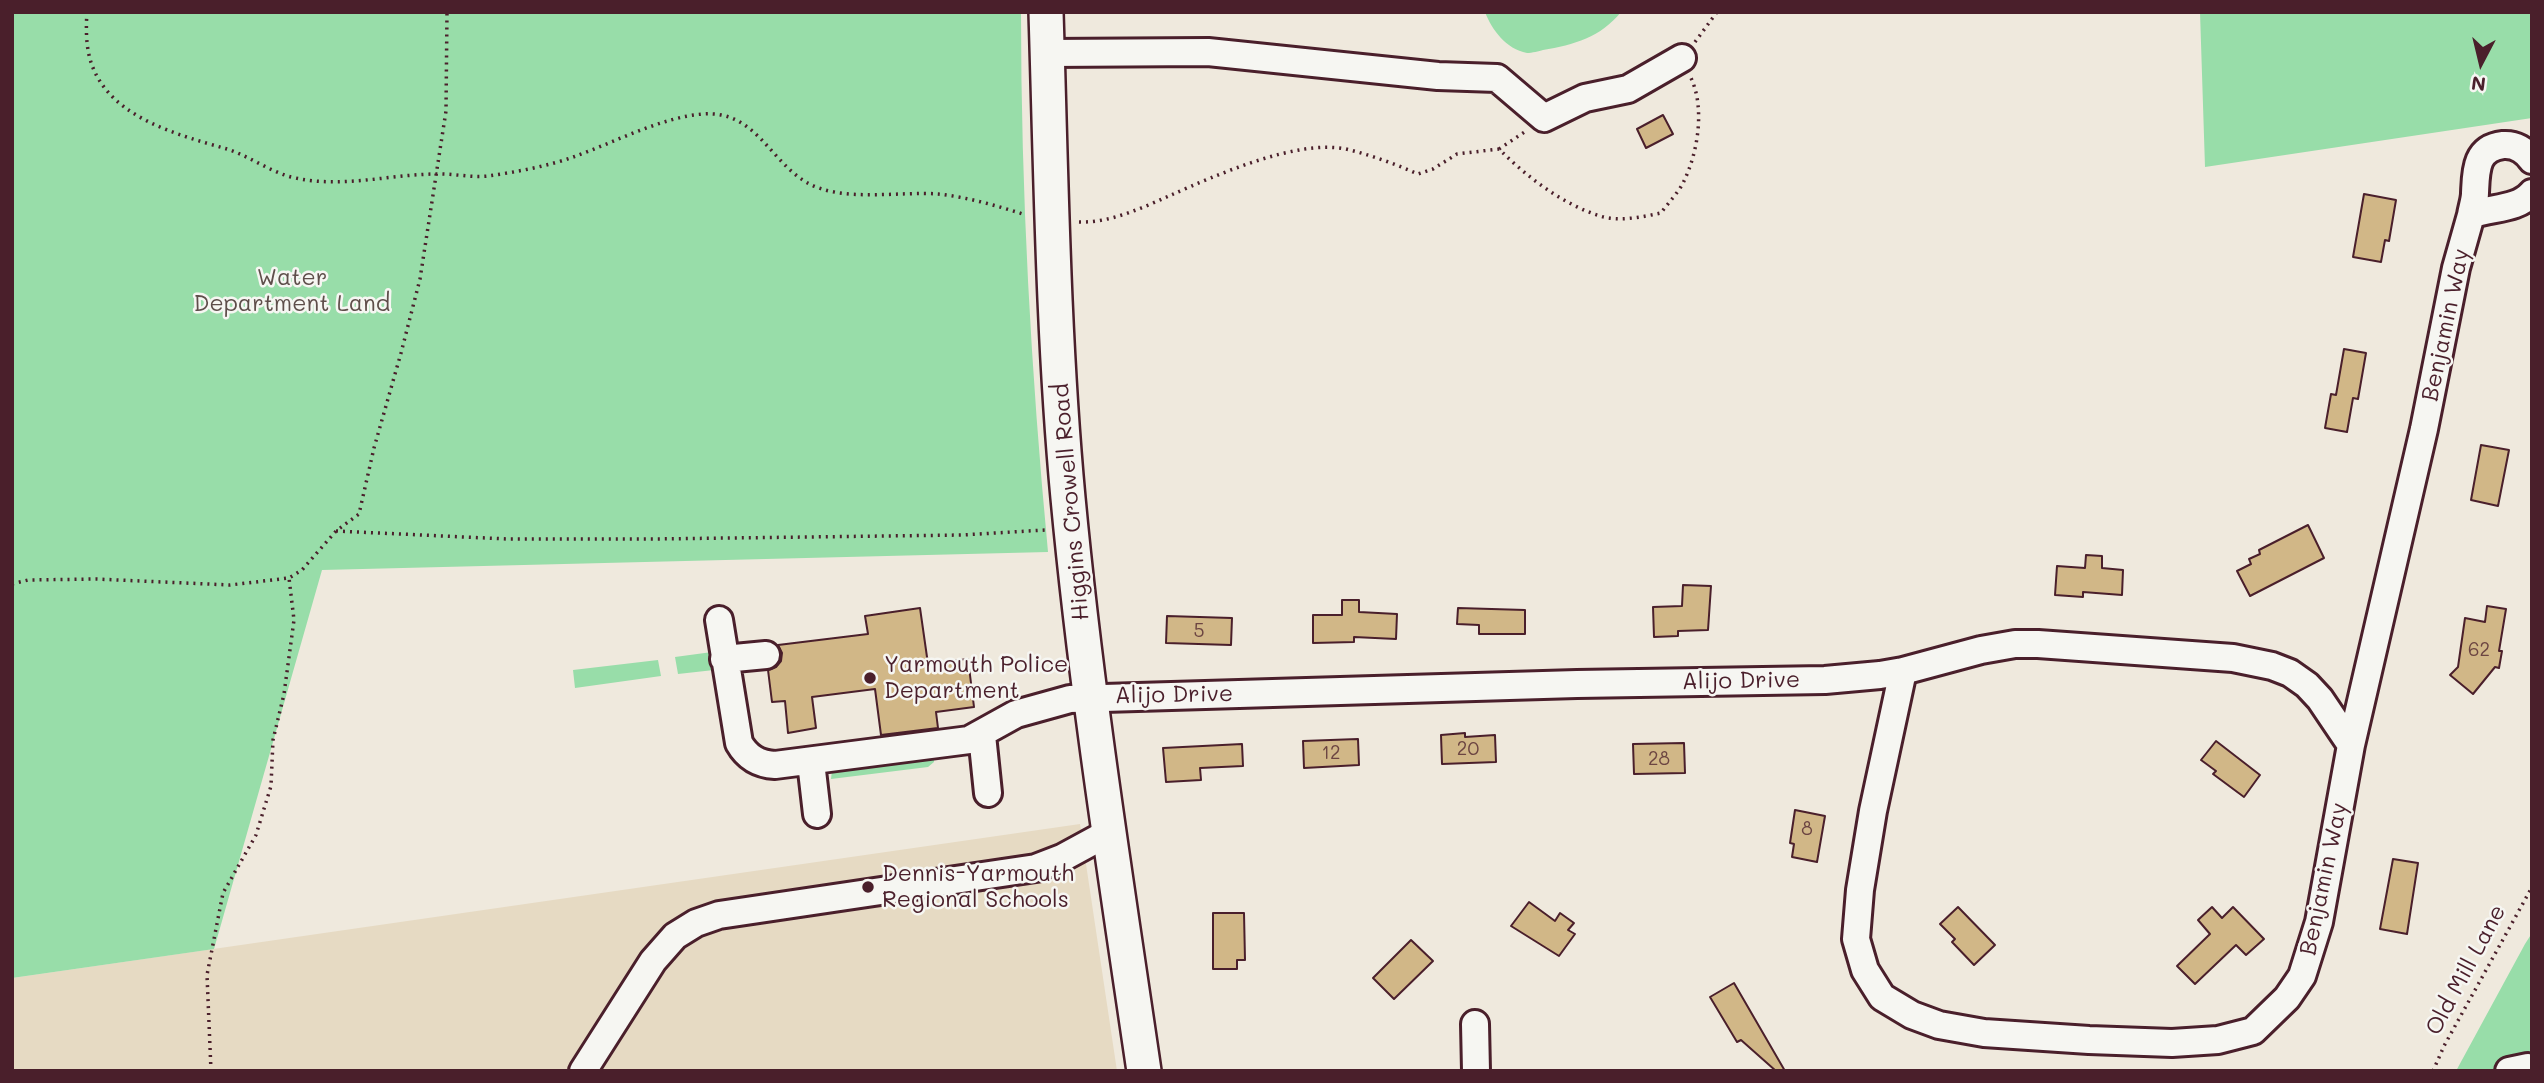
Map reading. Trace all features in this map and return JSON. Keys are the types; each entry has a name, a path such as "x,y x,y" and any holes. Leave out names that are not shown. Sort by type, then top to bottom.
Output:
{"main road":[{"name":"Higgins Crowell Road","path":"1046,12 1051,222 1060,393 1072,532 1108,833 1144,1071"}],"street":[{"path":"1048,53 1208,52 1438,76 1497,78 1544,118 1585,98 1628,89 1682,58"},
{"name":"Benjamin Way","path":"1903,671 1873,811 1860,890 1857,939 1865,970 1882,997 1912,1015 1939,1026 1997,1034 2172,1043 2218,1040 2253,1031 2287,998 2302,976 2319,922 2351,744 2409,497 2456,268 2471,215 2475,196 2475,172 2484,153 2493,148 2513,146 2523,150 2532,159"},
{"path":"2471,215 2489,208 2514,206 2532,193"},
{"name":"Alijo Drive","path":"719,620 736,735 743,750 766,765 811,762 968,740 1027,710 1056,701 1090,697 1825,680 1903,671 1973,651 2015,644 2251,661 2281,670 2307,685 2351,744"},
{"path":"724,659 766,654"},
{"path":"982,735 988,793"},
{"path":"811,762 817,814"},
{"path":"583,1071 653,961 675,936 696,923 719,915 1036,868 1062,858 1108,833"},
{"path":"1475,1024 1476,1071"}],"path":[{"path":"86,12 89,56 102,85 128,111 181,136 232,151 290,176 347,183 437,173 486,176 573,157 672,121 704,114 734,119 759,135 782,163 807,183 837,192 939,194 1001,207 1051,222 1097,223 1154,203 1212,177 1291,150 1344,149 1390,162 1418,174 1433,169 1457,154 1499,149 1544,118"},
{"path":"12,584 28,580 96,579 230,584 289,578 302,570 336,531 359,514 373,448 420,279 446,111 447,12"},
{"path":"1499,149 1537,183 1602,217 1635,218 1661,213 1684,183 1698,140 1697,90 1682,58 1717,12"},
{"path":"336,531 507,539 949,536 1035,529 1072,532"},
{"path":"211,1071 207,975 223,893 256,835 271,786 273,740 284,694 294,620 289,578"},
{"name":"Old Mill Lane","path":"2433,1071 2444,1046 2532,887"}],"shaded area":[{"name":"Dennis-Yarmouth Regional Schools","path":"1080,824 1117,1071 12,1071 12,978"}],"green space":[{"name":"Water Department Land","path":"12,12 1021,12 1028,282 1048,552 322,570 214,949 12,978"},
{"path":"1485,12 1621,12 1605,28 1586,39 1527,53 1506,43"},
{"path":"2200,12 2532,12 2532,118 2205,167"},
{"path":"712,652 714,670 678,674 675,657"},
{"path":"658,660 661,676 575,688 573,670"},
{"path":"934,757 934,762 928,767 831,779 832,770"},
{"path":"2532,933 2532,1071 2456,1071 2525,944"}],"building":[{"path":"1663,115 1673,134 1646,148 1637,129"},
{"path":"2364,194 2396,200 2389,241 2385,240 2381,262 2353,257"},
{"path":"2344,349 2366,353 2358,399 2353,398 2347,432 2325,428 2331,394 2336,395"},
{"path":"2481,445 2509,450 2498,506 2471,500"},
{"path":"2308,525 2324,558 2250,596 2237,571 2251,564 2249,559 2260,554 2259,550"},
{"path":"2086,555 2102,556 2102,568 2123,570 2122,595 2083,592 2083,597 2055,595 2057,566 2085,568"},
{"path":"1683,585 1711,586 1708,630 1678,631 1678,636 1654,637 1653,607 1682,606"},
{"path":"1342,600 1359,600 1359,612 1397,614 1396,639 1354,637 1354,642 1313,643 1313,615 1342,615"},
{"path":"2487,606 2506,609 2499,651 2502,651 2499,668 2495,667 2473,694 2450,675 2458,667 2465,618 2485,622"},
{"name":"Yarmouth Police Department","path":"920,608 928,664 968,659 974,707 936,712 938,728 881,735 875,689 812,697 816,728 788,733 785,701 772,702 768,670 781,661 782,653 778,645 868,634 865,616"},
{"path":"1458,608 1525,610 1525,634 1479,634 1479,625 1457,624"},
{"path":"1167,616 1232,618 1231,645 1166,643"},
{"path":"1465,733 1465,737 1495,735 1496,762 1442,764 1441,735"},
{"path":"1358,739 1359,765 1304,768 1303,741"},
{"path":"2216,741 2260,775 2244,797 2213,774 2216,771 2201,760"},
{"path":"1684,743 1685,773 1634,774 1633,744"},
{"path":"1242,744 1243,766 1200,768 1201,780 1166,782 1163,748"},
{"path":"1795,810 1825,816 1817,862 1792,857 1794,844 1790,843"},
{"path":"2393,859 2418,863 2407,934 2380,929"},
{"path":"1529,902 1555,921 1560,913 1574,923 1568,930 1575,934 1559,956 1511,926"},
{"path":"1958,907 1995,945 1974,965 1952,942 1955,939 1940,924"},
{"path":"2212,907 2222,918 2233,907 2264,939 2246,955 2236,945 2195,984 2177,966 2210,934 2198,920"},
{"path":"1213,913 1244,913 1245,960 1237,960 1237,969 1213,969"},
{"path":"1411,940 1433,961 1394,999 1373,978"},
{"path":"1734,983 1785,1071 1776,1071 1741,1040 1737,1042 1710,997"}],"place":[{"name":"Yarmouth Police Department","path":"870,678"},
{"name":"Dennis-Yarmouth Regional Schools","path":"868,887"}]}
